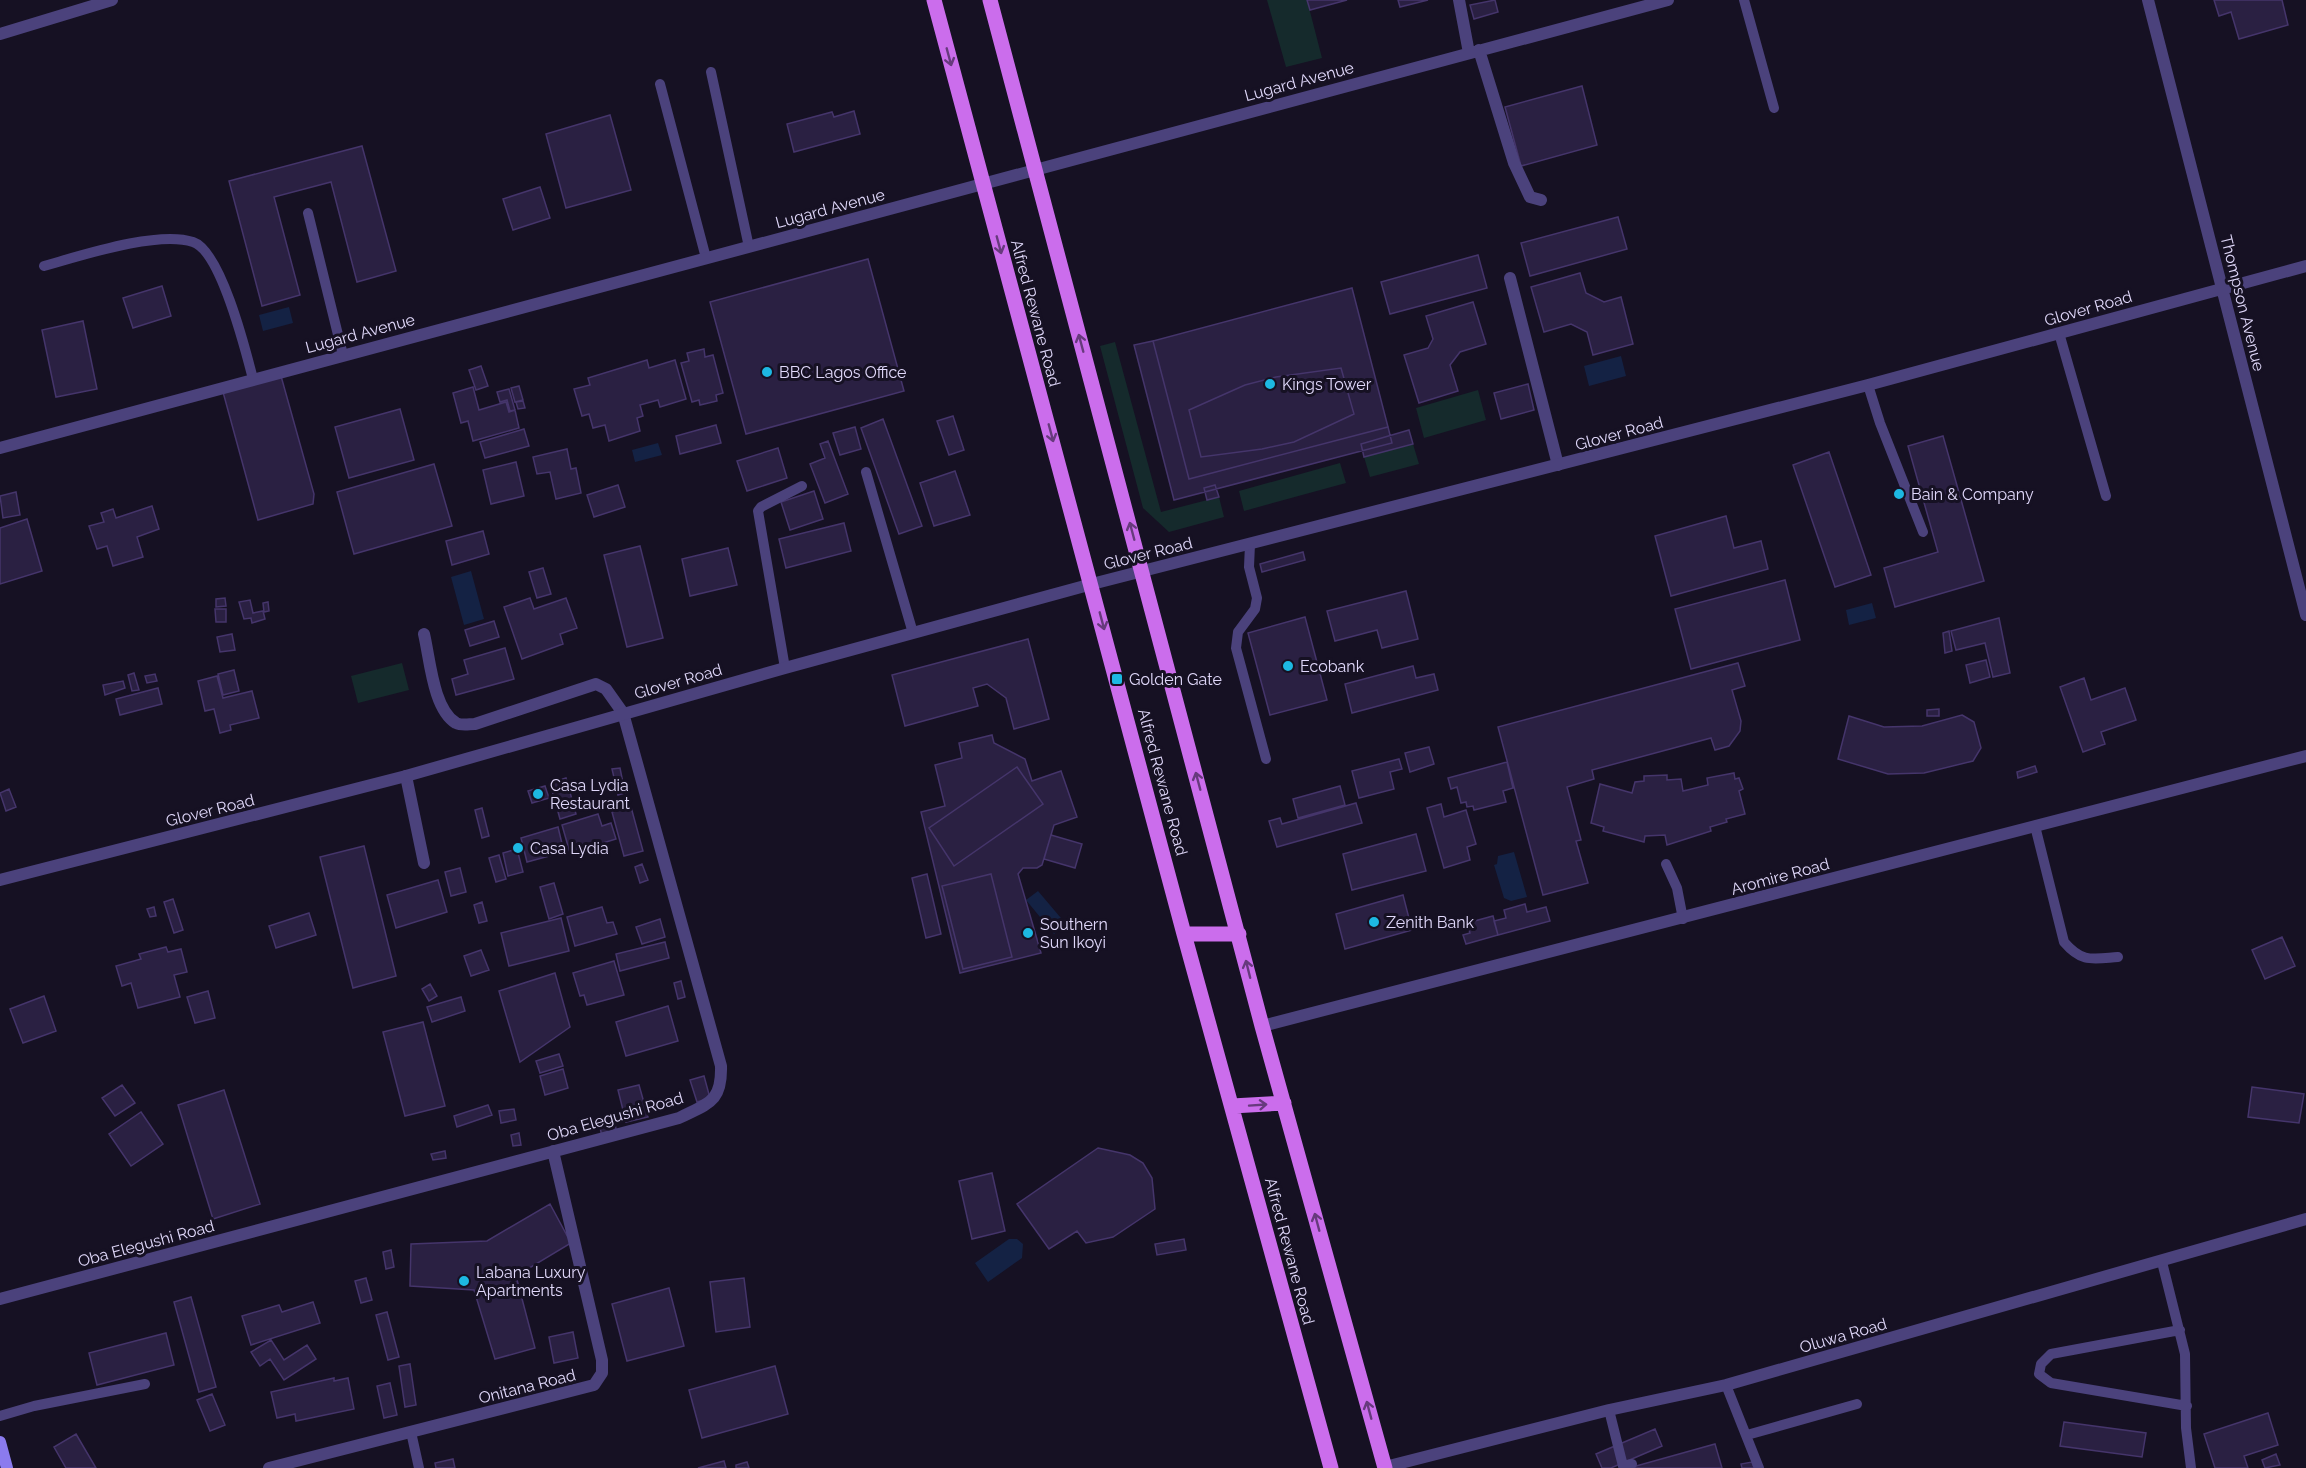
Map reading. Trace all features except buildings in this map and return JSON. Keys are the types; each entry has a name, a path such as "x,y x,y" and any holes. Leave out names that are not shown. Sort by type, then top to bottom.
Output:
{"main road":[{"name":"Alfred Rewane Road","path":"934,0 1184,934 1331,1468"},
{"name":"Alfred Rewane Road","path":"990,0 1143,570 1262,1026 1385,1467"},
{"path":"1184,934 1239,934"},
{"path":"1232,1107 1284,1103"},
{"path":"0,1442 6,1468"}],"street":[{"path":"0,34 112,0"},
{"path":"1460,0 1474,52 1514,163 1530,197 1541,200"},
{"name":"Lugard Avenue","path":"0,448 1668,0"},
{"name":"Thompson Avenue","path":"2148,0 2306,615"},
{"name":"Glover Road","path":"0,880 406,776 623,713 1143,570 1868,385 2306,266"},
{"path":"1510,278 1558,465"},
{"name":"Oba Elegushi Road","path":"0,1299 679,1118 709,1103 722,1087 721,1066 623,713 606,689 596,684 475,724 455,723 438,700 424,634"},
{"name":"Aromire Road","path":"1262,1026 1683,919 2306,756"},
{"path":"406,776 424,863"},
{"name":"Onitana Road","path":"268,1468 299,1464 411,1432 594,1385 602,1373 602,1360 553,1151"},
{"name":"Oluwa Road","path":"1385,1467 1609,1410 1726,1385 2306,1219"}],"lane":[{"path":"1744,0 1774,108"},
{"path":"711,72 749,247"},
{"path":"660,84 706,258"},
{"path":"308,213 343,355"},
{"path":"44,266 108,248 166,240 194,242 201,247 228,292 253,379"},
{"path":"2059,333 2106,496"},
{"path":"1868,385 1880,423 1923,532"},
{"path":"866,472 913,633"},
{"path":"785,668 758,511 761,507 802,486"},
{"path":"1250,544 1249,567 1257,598 1255,609 1238,632 1236,648 1266,759"},
{"path":"2035,826 2064,942 2074,954 2087,959 2118,957"},
{"path":"1666,864 1677,888 1683,919"},
{"path":"2162,1262 2180,1330 2187,1406 2186,1428 2192,1468"},
{"path":"2180,1330 2051,1354 2041,1364 2039,1374 2051,1383 2187,1406"},
{"path":"0,1416 34,1406 145,1383"},
{"path":"1726,1385 1759,1468"},
{"path":"1747,1435 1857,1404"},
{"path":"1609,1410 1624,1466"},
{"path":"411,1432 419,1468"}],"green space":[{"path":"1267,0 1307,0 1322,58 1286,67"},
{"path":"1115,342 1161,512 1219,497 1224,517 1169,532 1143,508 1100,346"},
{"path":"1478,390 1486,420 1424,438 1416,408"},
{"path":"1413,444 1419,464 1370,477 1364,457"},
{"path":"1340,463 1346,483 1244,511 1239,491"},
{"path":"402,663 409,690 358,703 351,676"}],"water":[{"path":"289,307 293,323 263,331 259,315"},
{"path":"1621,356 1626,376 1589,386 1584,366"},
{"path":"658,443 662,455 635,462 632,450"},
{"path":"471,571 484,619 464,625 451,577"},
{"path":"1872,603 1876,618 1849,625 1846,610"},
{"path":"1514,852 1527,897 1511,901 1504,898 1494,865 1497,864 1498,856"},
{"path":"1038,891 1066,924 1054,934 1026,900"},
{"path":"1009,1239 1017,1239 1023,1244 1022,1258 988,1282 975,1263"}],"place":[{"name":"BBC Lagos Office","path":"767,372"},
{"name":"Kings Tower","path":"1270,384"},
{"name":"Bain & Company","path":"1899,494"},
{"name":"Ecobank","path":"1288,666"},
{"name":"Golden Gate","path":"1117,679"},
{"name":"Casa Lydia Restaurant","path":"538,794"},
{"name":"Casa Lydia","path":"518,848"},
{"name":"Zenith Bank","path":"1374,922"},
{"name":"Southern Sun Ikoyi","path":"1028,933"},
{"name":"Labana Luxury Apartments","path":"464,1281"}]}
